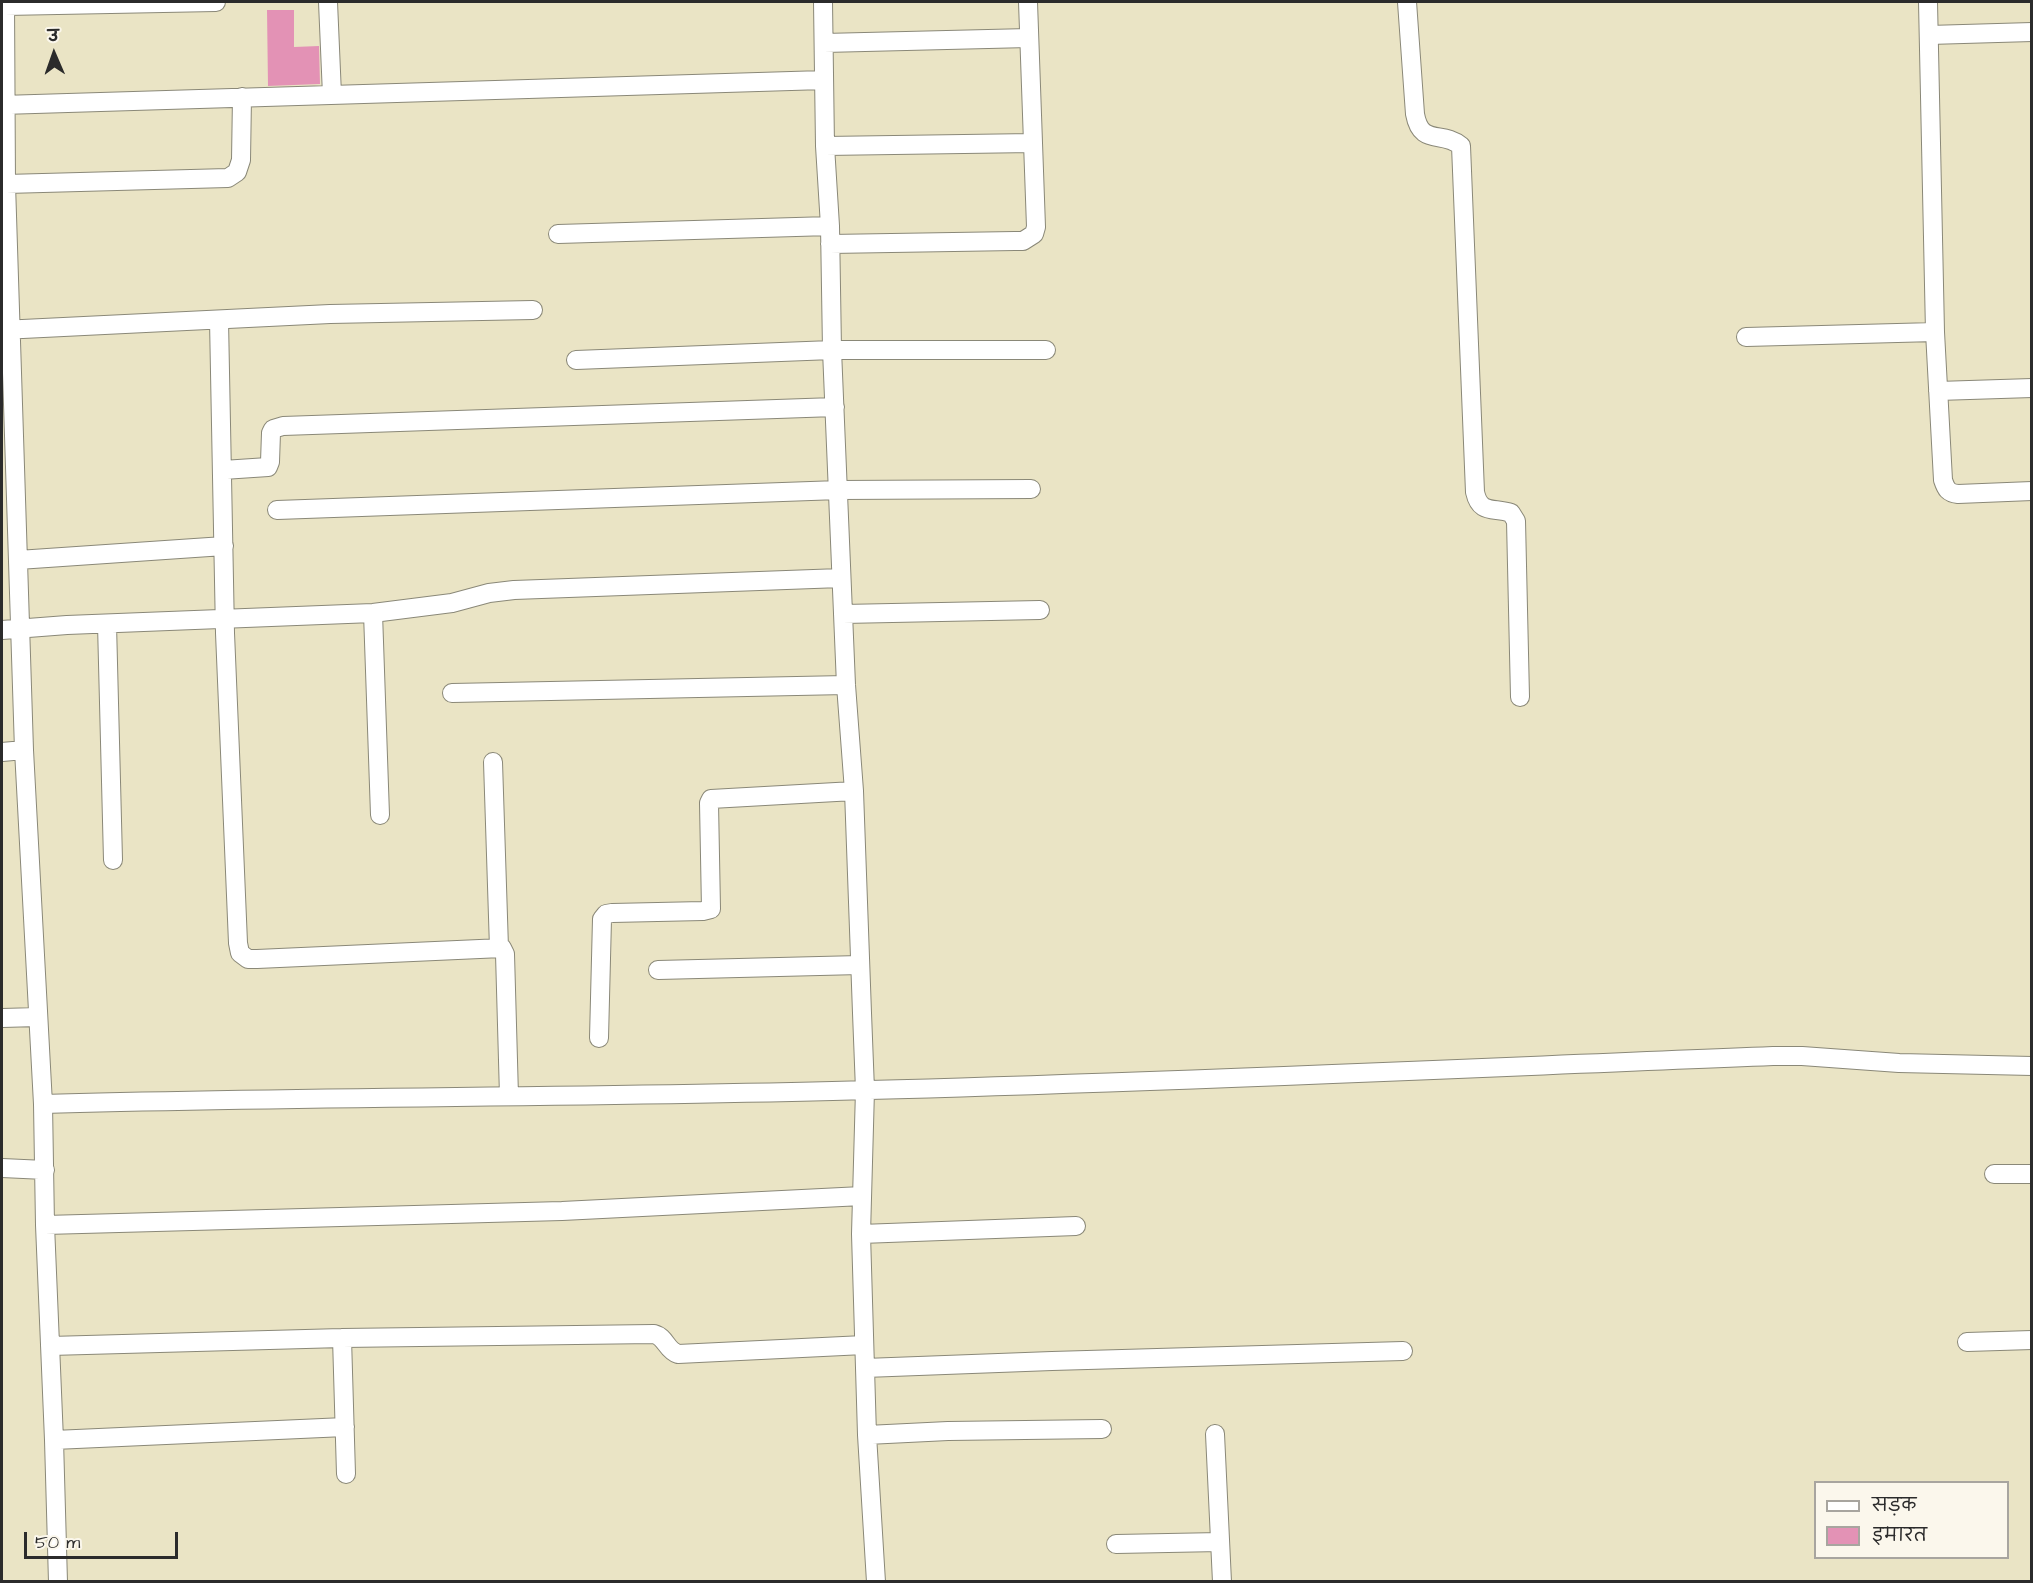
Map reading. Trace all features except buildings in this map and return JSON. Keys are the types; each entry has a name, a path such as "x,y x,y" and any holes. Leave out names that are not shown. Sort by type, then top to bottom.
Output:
{"street":[{"path":"58,1581 45,1225 43,1104 24,750 21,629 6,330 5,4 216,2"},
{"path":"328,2 332,95"},
{"path":"823,2 832,350 846,685 854,791 860,965 864,1090 861,1234 867,1435 876,1581"},
{"path":"830,244 1023,241 1032,236 1036,227 1028,2"},
{"path":"1407,2 1418,128 1425,133 1457,143 1461,149 1475,492 1482,507 1511,513 1516,521 1520,697"},
{"path":"1928,2 1935,332 1943,480 1950,493 2031,491"},
{"path":"1929,35 2031,32"},
{"path":"824,43 1029,38"},
{"path":"4,105 824,80"},
{"path":"6,184 228,178 237,172 241,160 242,97"},
{"path":"825,146 1033,143"},
{"path":"558,234 830,226"},
{"path":"6,330 330,314 533,310"},
{"path":"219,320 225,620 238,944 242,956 256,959 504,949 509,1096"},
{"path":"1746,337 1935,332"},
{"path":"576,360 832,350 1046,350"},
{"path":"1938,391 2031,388"},
{"path":"223,470 268,467 270,433 273,429 283,426 835,407"},
{"path":"277,510 838,490 1032,489"},
{"path":"18,560 224,546"},
{"path":"2,630 373,613 452,603 489,593 514,590 841,578"},
{"path":"843,614 1040,610"},
{"path":"373,613 380,815"},
{"path":"107,624 113,860"},
{"path":"452,693 846,685"},
{"path":"2,752 24,750"},
{"path":"492,762 499,948"},
{"path":"599,1038 602,919 606,914 612,913 703,912 711,909 709,803 711,799 854,791"},
{"path":"657,970 860,965"},
{"path":"2,1018 38,1017"},
{"path":"43,1104 864,1090 1214,1079 1773,1056 1922,1064 2031,1066"},
{"path":"2,1168 45,1170"},
{"path":"1994,1174 2031,1174"},
{"path":"45,1225 550,1212 862,1196"},
{"path":"861,1234 1076,1226"},
{"path":"50,1346 342,1338 654,1334 661,1336 670,1350 678,1354 864,1345"},
{"path":"342,1338 346,1474"},
{"path":"1967,1342 2031,1340"},
{"path":"865,1368 1052,1360 1403,1351"},
{"path":"54,1440 345,1427"},
{"path":"867,1435 948,1431 1102,1429"},
{"path":"1215,1434 1222,1581"},
{"path":"1116,1544 1220,1542"}]}
